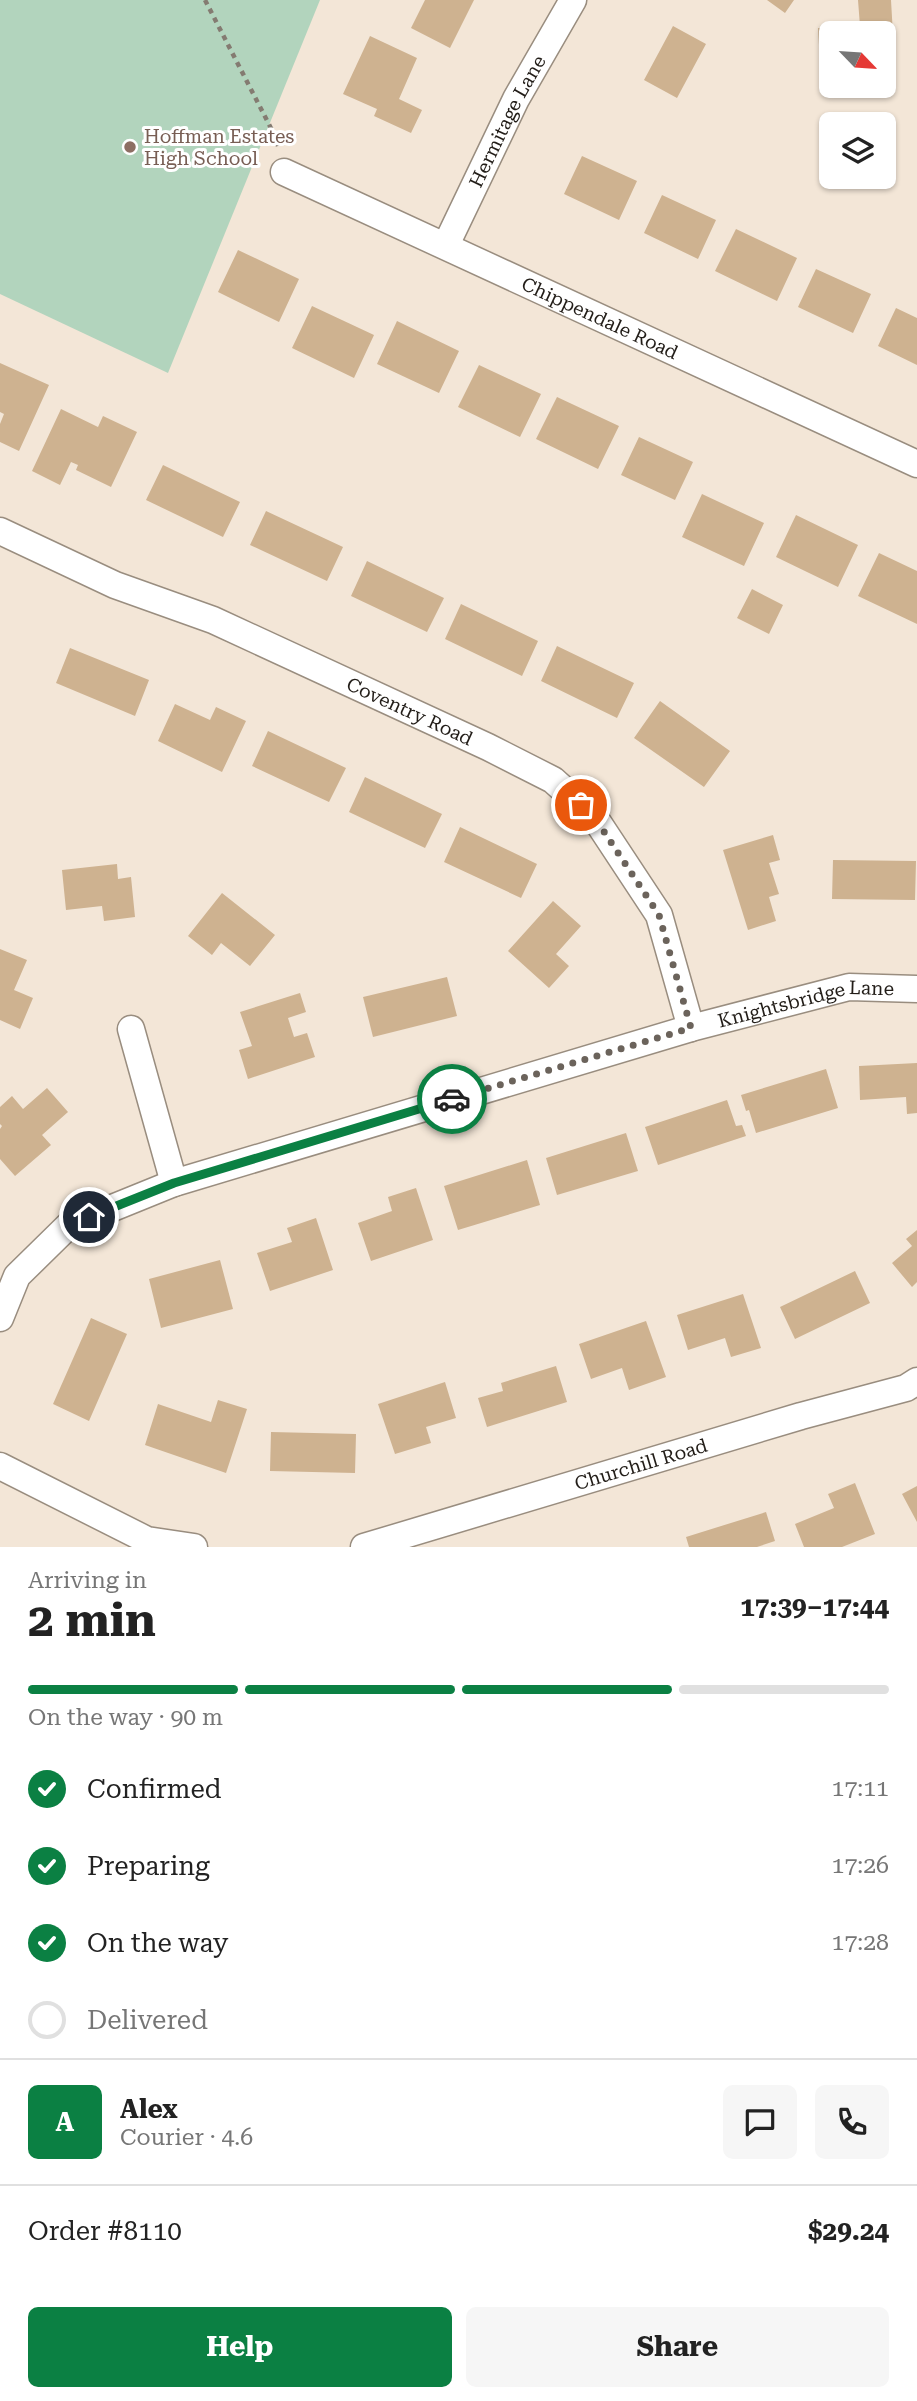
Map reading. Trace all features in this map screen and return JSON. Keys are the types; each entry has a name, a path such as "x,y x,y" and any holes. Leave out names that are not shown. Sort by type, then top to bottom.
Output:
{"street":[{"name":"Hermitage Lane","path":"446,245 516,99 573,0"},
{"name":"Chippendale Road","path":"284,172 917,464"},
{"name":"Coventry Road","path":"0,531 115,585 213,620 488,747 553,780 595,818 659,915 691,1028"},
{"name":"Knightsbridge Lane","path":"0,1318 17,1276 68,1226 174,1183 691,1028 849,987 917,989"},
{"path":"131,1029 174,1183"},
{"name":"Churchill Road","path":"364,1547 801,1416 906,1388 917,1381"},
{"path":"0,1466 147,1540 194,1547"}],"path":[{"path":"205,0 275,136 284,172"}],"green space":[{"name":"Hoffman Estates High School","path":"0,0 320,0 168,373 0,294"}],"building":[{"path":"425,0 474,0 450,48 411,28"},
{"path":"767,0 794,0 785,13"},
{"path":"858,0 891,0 892,21 860,21"},
{"path":"673,26 706,44 677,98 644,80"},
{"path":"370,36 417,58 399,99 422,110 411,133 374,116 377,109 343,94"},
{"path":"582,156 637,181 619,220 564,194"},
{"path":"662,195 716,220 698,259 644,233"},
{"path":"736,229 797,258 777,301 715,271"},
{"path":"238,250 299,279 279,322 218,292"},
{"path":"816,269 871,294 853,333 798,307"},
{"path":"312,306 374,335 354,378 292,348"},
{"path":"896,308 917,318 917,365 878,346"},
{"path":"397,321 459,351 439,393 377,364"},
{"path":"0,363 49,385 19,451 0,442 0,424 4,414 0,412"},
{"path":"479,365 541,394 520,437 458,407"},
{"path":"557,397 619,426 598,469 536,439"},
{"path":"61,409 98,427 103,416 137,432 111,487 76,470 78,465 71,462 60,485 32,471"},
{"path":"639,437 693,462 675,500 621,475"},
{"path":"163,465 240,502 223,537 146,500"},
{"path":"702,494 764,523 744,566 682,537"},
{"path":"266,511 343,547 327,581 250,545"},
{"path":"796,515 858,545 838,587 776,557"},
{"path":"879,553 917,571 917,624 858,596"},
{"path":"367,561 444,598 427,632 351,596"},
{"path":"752,589 783,605 769,634 737,618"},
{"path":"461,604 538,641 522,676 445,639"},
{"path":"557,646 634,683 617,718 541,681"},
{"path":"70,648 149,680 135,716 56,683"},
{"path":"660,701 730,751 704,787 634,738"},
{"path":"175,704 210,720 216,707 246,721 222,772 158,741"},
{"path":"268,731 346,768 329,802 252,766"},
{"path":"365,777 442,814 425,848 349,812"},
{"path":"460,827 537,864 521,898 444,862"},
{"path":"773,835 780,860 769,863 779,894 769,897 776,921 748,930 723,850"},
{"path":"833,860 916,861 915,900 832,899"},
{"path":"117,864 118,879 131,877 135,917 104,921 102,906 66,910 62,870"},
{"path":"222,893 275,935 250,966 221,943 212,955 188,936"},
{"path":"553,901 581,926 556,954 569,966 549,988 508,951"},
{"path":"0,949 27,960 14,990 33,998 20,1029 0,1020"},
{"path":"447,977 457,1016 373,1037 363,997"},
{"path":"300,993 306,1012 288,1018 294,1037 307,1033 315,1057 248,1079 239,1050 252,1046 240,1012"},
{"path":"917,1063 917,1113 907,1114 906,1097 860,1100 859,1066"},
{"path":"826,1069 838,1108 756,1133 741,1095"},
{"path":"47,1088 68,1112 42,1135 51,1145 15,1176 0,1159 0,1107 12,1096 23,1109"},
{"path":"727,1100 736,1126 742,1125 746,1136 658,1165 645,1127"},
{"path":"626,1133 638,1171 557,1195 546,1158"},
{"path":"527,1160 540,1205 458,1230 444,1186"},
{"path":"416,1188 433,1240 371,1261 358,1223 392,1211 388,1197"},
{"path":"316,1218 333,1270 270,1291 257,1253 292,1242 287,1228"},
{"path":"917,1230 917,1282 912,1287 892,1263 912,1246 906,1239"},
{"path":"220,1260 233,1309 161,1328 149,1279"},
{"path":"855,1271 870,1303 795,1339 780,1307"},
{"path":"743,1294 761,1348 731,1357 725,1338 688,1350 677,1315"},
{"path":"91,1318 127,1334 89,1421 53,1404"},
{"path":"646,1321 666,1377 629,1390 622,1368 591,1379 579,1344"},
{"path":"556,1366 567,1402 487,1427 478,1398 503,1391 501,1383"},
{"path":"445,1382 456,1418 426,1427 431,1443 395,1454 378,1404"},
{"path":"218,1400 247,1409 226,1473 145,1445 158,1404 211,1422"},
{"path":"271,1432 356,1434 355,1473 270,1471"},
{"path":"855,1483 875,1534 842,1547 804,1547 795,1524 834,1508 828,1494"},
{"path":"917,1486 917,1522 902,1494"},
{"path":"766,1512 775,1541 757,1547 689,1547 686,1537"}],"way so far":[{"path":"452,1099 691,1028 659,915 595,818 581,805"}],"place":[{"name":"Hoffman Estates High School","path":"130,147"}],"route":[{"path":"89,1217 174,1183 452,1099"}]}
